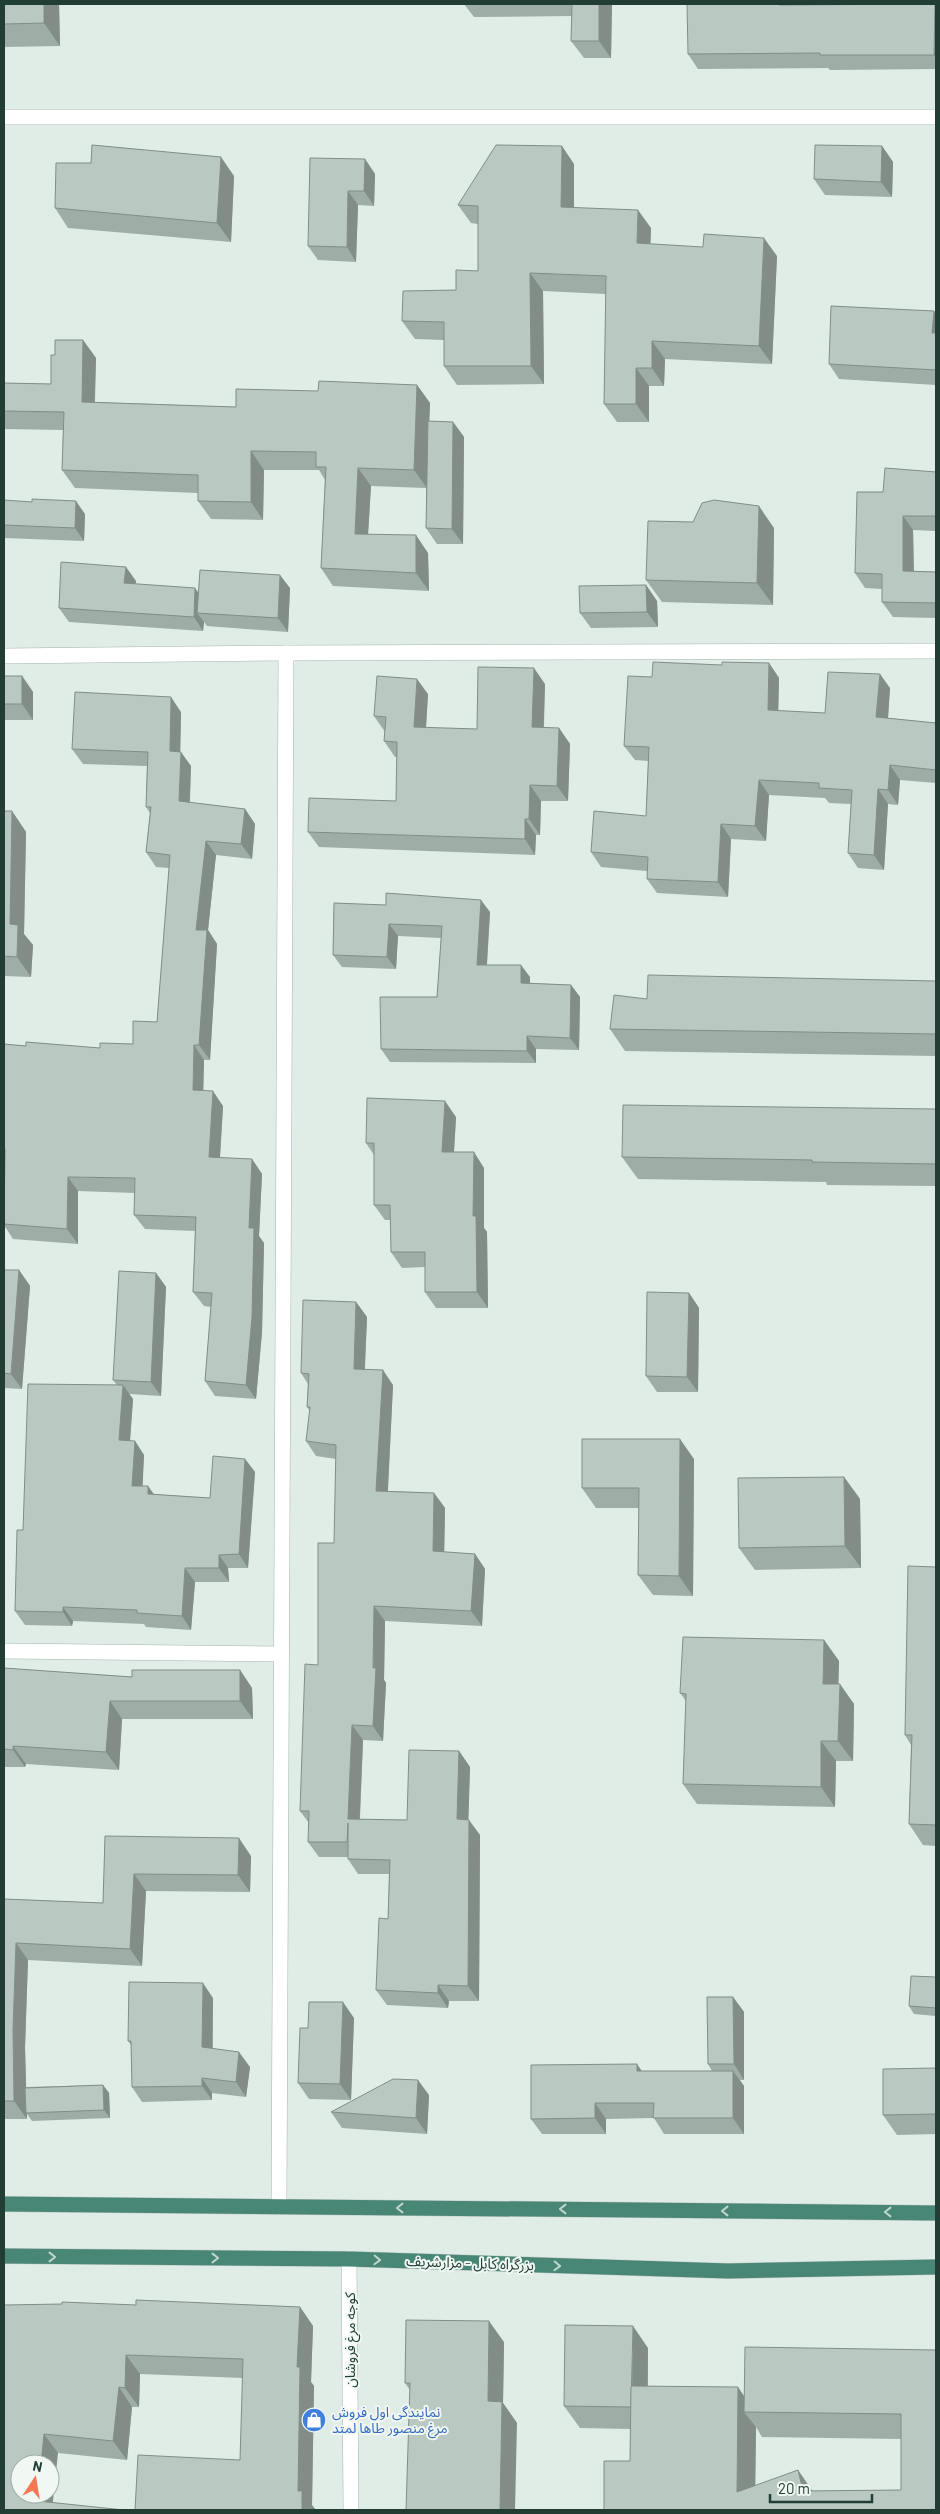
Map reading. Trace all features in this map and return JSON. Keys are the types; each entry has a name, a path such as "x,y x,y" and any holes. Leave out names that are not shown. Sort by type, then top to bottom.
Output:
{"highway":[{"path":"4,2204 936,2212"},
{"name":"بزرگراه کابل - مزارشریف","path":"4,2256 349,2259 728,2271 936,2267"}],"street":[{"path":"4,116 936,117"},
{"path":"4,656 936,651"},
{"path":"279,2207 286,653"},
{"path":"4,1651 281,1654"},
{"name":"كوجه مرغ فروشان","path":"349,2259 351,2510"}],"building":[{"path":"4,4 44,4 44,23 4,24"},
{"path":"572,4 599,4 599,41 571,41"},
{"path":"687,4 935,4 934,55 820,55 820,53 688,54"},
{"path":"92,145 221,157 217,223 55,208 56,163 91,163"},
{"path":"496,145 562,146 561,207 638,210 637,243 703,247 704,234 764,238 759,346 652,341 652,368 636,368 636,404 604,404 606,276 530,273 531,366 444,366 444,322 402,321 403,291 456,290 456,270 478,271 478,206 458,205"},
{"path":"815,145 882,146 881,182 814,179"},
{"path":"310,158 365,159 364,191 348,191 347,247 308,246"},
{"path":"831,306 934,311 932,333 936,333 936,370 829,364"},
{"path":"55,340 83,340 82,402 236,407 236,389 318,391 319,381 417,385 414,470 358,468 355,534 416,535 416,573 321,568 326,467 316,467 316,452 251,451 251,502 198,501 198,475 62,470 64,412 4,411 4,383 51,384 51,355 55,355"},
{"path":"428,421 453,422 452,529 426,528"},
{"path":"885,468 936,472 936,516 903,516 903,571 936,572 936,603 882,602 882,574 855,573 857,492 883,492"},
{"path":"32,499 76,501 75,528 4,525 4,500 32,502"},
{"path":"714,500 759,506 757,583 646,580 648,521 693,522 702,503"},
{"path":"61,562 126,567 124,583 195,588 194,617 59,608"},
{"path":"200,570 280,575 278,618 197,613"},
{"path":"646,585 647,612 580,613 579,586"},
{"path":"653,662 722,665 722,662 769,663 768,710 825,713 828,672 880,674 876,717 936,723 936,770 890,765 888,790 878,789 874,855 848,853 852,790 819,788 819,783 759,780 755,826 721,824 718,882 647,879 648,857 591,852 594,811 646,816 649,747 624,746 628,676 652,677"},
{"path":"478,667 534,668 532,727 559,728 557,786 530,785 529,819 525,819 525,839 308,832 309,798 396,801 397,742 384,741 386,717 374,716 377,676 417,679 414,727 477,729"},
{"path":"4,676 22,676 22,704 4,704"},
{"path":"75,692 171,697 170,751 181,752 179,801 245,809 241,844 206,841 196,930 207,930 199,1045 194,1045 193,1090 213,1091 209,1157 252,1159 249,1228 254,1228 252,1317 246,1385 205,1381 212,1293 193,1292 196,1217 134,1215 135,1178 68,1177 67,1229 4,1224 4,1044 26,1046 26,1042 100,1048 100,1043 133,1044 133,1021 157,1022 170,855 146,852 151,807 146,807 148,752 72,749"},
{"path":"4,811 12,811 10,924 18,925 17,957 4,956"},
{"path":"386,893 481,900 477,965 521,965 521,983 571,985 570,1038 527,1036 527,1051 381,1049 380,997 437,997 442,926 389,924 387,957 333,955 334,903 386,905"},
{"path":"648,975 936,981 936,1034 610,1029 614,995 647,999"},
{"path":"367,1098 445,1101 442,1152 474,1152 473,1216 476,1216 477,1292 425,1292 425,1252 391,1252 390,1205 374,1205 374,1143 366,1143"},
{"path":"623,1105 936,1109 936,1164 622,1157"},
{"path":"4,1270 19,1270 11,1374 4,1373"},
{"path":"119,1271 156,1273 151,1382 113,1380"},
{"path":"647,1292 689,1293 687,1377 646,1376"},
{"path":"303,1300 356,1302 354,1369 383,1370 376,1491 434,1493 433,1551 475,1554 471,1611 374,1606 373,1668 376,1668 373,1726 352,1725 348,1819 407,1820 409,1750 459,1751 457,1819 469,1820 468,1986 438,1985 438,1993 376,1990 379,1918 388,1919 390,1860 348,1859 348,1823 347,1842 308,1842 309,1811 300,1811 305,1664 318,1665 318,1543 334,1543 336,1445 306,1441 310,1407 307,1407 309,1374 301,1373"},
{"path":"28,1384 123,1385 119,1440 135,1441 132,1486 148,1486 148,1494 210,1498 213,1456 245,1459 239,1554 219,1555 219,1568 185,1568 182,1616 137,1613 137,1610 63,1607 63,1612 15,1611 17,1530 23,1530"},
{"path":"582,1439 680,1439 679,1576 638,1575 639,1488 582,1488"},
{"path":"844,1477 845,1546 739,1548 738,1478"},
{"path":"908,1566 936,1567 936,1825 909,1824 912,1735 905,1735"},
{"path":"683,1637 824,1640 823,1684 840,1684 838,1741 821,1741 821,1787 683,1784 686,1694 680,1693"},
{"path":"4,1668 132,1677 132,1670 240,1670 240,1701 110,1701 106,1752 13,1746 13,1750 4,1749"},
{"path":"105,1836 239,1838 238,1875 134,1874 130,1949 16,1943 13,2029 14,2101 4,2101 4,1899 103,1903"},
{"path":"911,1976 936,1977 936,2008 909,2006"},
{"path":"129,1982 203,1983 202,2047 239,2052 236,2082 202,2078 202,2086 132,2087 131,2041 128,2041"},
{"path":"707,1997 733,1997 734,2064 708,2064"},
{"path":"309,2002 343,2002 340,2084 298,2083 300,2028 308,2028"},
{"path":"637,2064 637,2071 733,2071 733,2118 653,2118 654,2103 595,2103 595,2118 531,2119 531,2065"},
{"path":"936,2068 936,2114 883,2115 883,2069"},
{"path":"393,2079 418,2080 416,2118 331,2112"},
{"path":"103,2085 104,2110 26,2113 25,2088"},
{"path":"136,2300 300,2307 297,2367 300,2367 298,2491 302,2491 302,2510 135,2510 138,2455 240,2460 243,2359 126,2355 125,2388 119,2387 113,2441 44,2434 42,2454 10,2454 10,2504 60,2503 124,2510 4,2510 4,2305 62,2304 62,2302 136,2305"},
{"path":"406,2320 489,2321 488,2401 502,2402 500,2510 406,2510 410,2383 405,2383"},
{"path":"565,2325 633,2326 631,2407 564,2406"},
{"path":"745,2347 936,2350 936,2510 604,2510 604,2461 630,2461 631,2386 738,2387 737,2492 798,2470 803,2491 901,2490 901,2414 744,2412"}],"place":[{"name":"نمایندگی اول فروش مرغ منصور طاها لمتد","path":"314,2420"}]}
